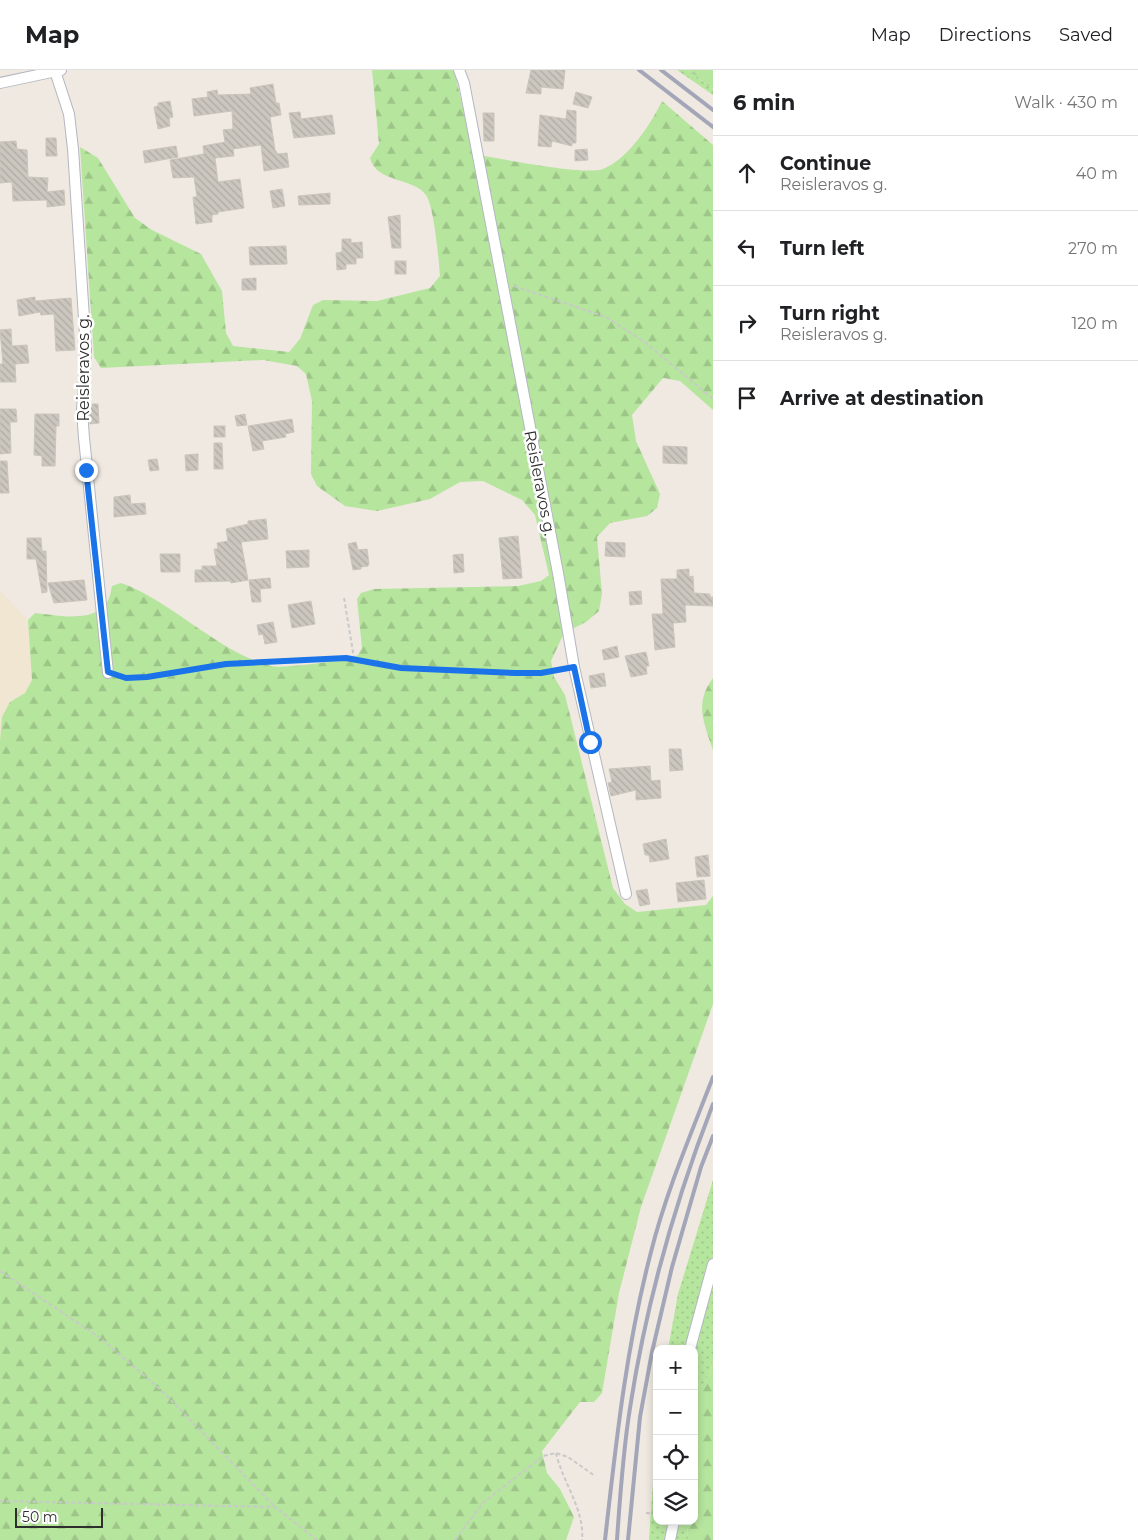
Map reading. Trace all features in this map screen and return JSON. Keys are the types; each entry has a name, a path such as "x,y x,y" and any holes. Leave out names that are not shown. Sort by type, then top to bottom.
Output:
{"street":[{"name":"Reisleravos g.","path":"459,70 464,83 558,573 574,667 626,894"},
{"name":"Reisleravos g.","path":"58,71 69,114 73,149 86,350 82,410 108,672"},
{"path":"0,83 58,71"},
{"path":"691,1345 713,1264"},
{"path":"670,1540 673,1525"}],"path":[{"path":"501,282 606,317 646,343 713,399"},
{"path":"344,598 354,658"},
{"path":"108,672 126,678 147,677 226,664 354,658 401,668 516,673 541,673 574,667"},
{"path":"0,1271 99,1337 161,1390 275,1507 317,1540"},
{"path":"455,1540 483,1503 543,1456 556,1453 568,1457 595,1476"},
{"path":"556,1453 560,1470 573,1495 580,1519 582,1540"},
{"path":"0,1500 275,1507"},
{"path":"646,1513 653,1514"}],"shaded area":[{"path":"0,591 28,620 32,680 25,693 10,702 0,741"}],"green space":[{"path":"372,70 454,70 474,154 561,168 594,171 603,169 621,157 638,140 662,101 713,145 713,410 680,381 663,378 632,415 636,441 660,494 657,508 647,516 610,523 597,537 602,594 599,611 586,622 564,633 551,661 554,677 565,695 613,888 625,904 637,912 706,905 713,896 713,1004 641,1207 619,1293 602,1393 594,1402 580,1402 542,1451 547,1473 560,1489 574,1517 566,1540 0,1540 0,741 2,717 10,702 25,693 32,680 28,620 35,613 84,616 93,613 101,609 107,602 112,586 121,583 159,602 214,639 252,659 277,667 297,666 347,660 358,655 362,648 357,599 361,593 374,589 518,586 541,581 549,575 535,515 522,500 483,481 460,482 430,499 377,511 345,506 317,486 311,474 312,401 306,374 297,366 263,360 101,368 94,357 80,147 98,158 135,218 152,230 201,254 222,291 226,333 233,346 289,352 300,339 313,305 323,300 377,301 430,288 440,276 436,234 429,201 420,189 379,172 370,158 379,144"},
{"path":"677,70 689,70 713,90 713,95"},
{"path":"689,70 713,70 713,90"},
{"path":"713,678 713,750 704,722 702,705 707,687"},
{"path":"713,1180 713,1361 710,1374 698,1391 698,1345 669,1345 678,1294"},
{"path":"713,1361 713,1540 688,1540 687,1525 698,1525 698,1391 710,1374"},
{"path":"653,1482 653,1525 687,1525 688,1540 649,1540"}],"building":[{"path":"531,70 565,70 563,89 541,87 541,94 526,93"},
{"path":"273,84 276,103 279,103 281,115 270,117 275,150 278,154 287,153 289,167 264,171 261,145 233,149 234,156 215,158 218,182 240,179 244,208 218,212 218,214 212,215 212,222 196,224 193,197 197,197 194,177 173,178 170,160 204,154 203,146 225,142 223,130 233,129 232,111 194,116 192,99 208,97 207,92 217,90 218,95 251,94 250,88"},
{"path":"576,92 592,97 588,108 573,104"},
{"path":"170,101 173,117 169,118 170,126 158,129 154,107 158,106 158,103"},
{"path":"567,110 576,111 576,143 572,143 572,146 552,141 551,147 538,146 540,115 566,119"},
{"path":"300,112 301,119 332,115 335,134 294,138 289,113"},
{"path":"483,113 494,113 494,141 484,141"},
{"path":"46,138 56,138 57,156 46,156"},
{"path":"16,141 17,149 27,150 28,177 48,178 47,192 64,190 65,205 47,207 47,200 13,201 12,182 0,183 0,142"},
{"path":"176,146 178,157 145,163 143,151"},
{"path":"587,149 588,160 575,161 575,150"},
{"path":"282,189 285,206 273,208 270,191"},
{"path":"330,193 330,204 299,205 298,196"},
{"path":"400,215 401,248 392,248 388,217"},
{"path":"342,239 351,239 351,243 362,242 363,258 356,258 356,264 346,264 346,269 337,270 336,253 342,252"},
{"path":"286,246 287,264 250,265 249,247"},
{"path":"395,261 406,261 406,274 395,274"},
{"path":"256,278 256,290 242,290 242,279"},
{"path":"35,297 35,301 71,298 75,350 56,351 54,314 41,315 40,312 19,316 17,300"},
{"path":"11,329 12,346 27,345 29,363 15,364 16,382 0,382 0,364 3,364 0,330"},
{"path":"89,404 98,404 99,423 90,424"},
{"path":"0,409 16,409 17,422 10,422 11,453 0,454"},
{"path":"35,414 59,414 59,426 56,426 55,466 42,466 42,456 34,455"},
{"path":"245,414 247,425 237,426 235,416"},
{"path":"292,419 294,432 285,434 286,437 262,441 264,449 253,451 248,426"},
{"path":"214,426 225,426 225,437 214,437"},
{"path":"214,443 222,443 223,469 214,469"},
{"path":"663,446 687,447 687,464 663,463"},
{"path":"198,454 198,470 186,471 185,455"},
{"path":"157,459 159,470 150,471 148,460"},
{"path":"0,461 7,461 9,493 0,493"},
{"path":"130,495 131,504 145,503 146,514 114,517 114,497"},
{"path":"266,519 268,539 241,542 248,580 231,583 230,581 195,582 195,570 202,570 202,566 217,566 214,549 218,549 217,543 228,541 226,529 248,524 248,521"},
{"path":"518,536 522,578 503,579 499,538"},
{"path":"27,538 41,538 42,551 46,551 47,592 42,593 36,559 27,559"},
{"path":"356,542 358,550 367,549 369,563 368,566 353,570 348,544"},
{"path":"606,542 625,543 625,557 605,556"},
{"path":"309,550 309,567 287,568 286,551"},
{"path":"160,554 180,554 180,572 161,572"},
{"path":"463,554 464,572 454,573 453,555"},
{"path":"689,569 689,577 693,576 694,593 710,594 710,597 713,597 713,606 685,605 686,622 673,623 675,647 655,650 652,614 663,614 661,579 677,579 677,570"},
{"path":"270,578 271,588 260,589 261,602 252,602 249,580"},
{"path":"84,580 87,600 54,603 48,583"},
{"path":"641,591 642,604 630,605 629,592"},
{"path":"311,601 315,624 292,628 288,605"},
{"path":"273,622 277,642 265,644 263,634 259,635 257,625"},
{"path":"617,646 619,657 604,660 602,650"},
{"path":"646,652 649,666 646,666 647,674 631,677 625,656"},
{"path":"604,673 606,686 591,688 589,676"},
{"path":"669,749 681,749 683,770 670,771"},
{"path":"650,766 651,781 660,780 661,798 636,800 636,790 611,796 608,783 612,782 609,769"},
{"path":"666,839 669,859 650,862 649,855 645,855 643,844"},
{"path":"708,855 710,876 697,877 695,857"},
{"path":"704,880 706,899 678,902 676,883"},
{"path":"647,889 650,904 640,906 636,891"}],"railway":[{"path":"639,70 713,127"},
{"path":"661,70 713,110"},
{"path":"605,1540 628,1359 642,1288 664,1207 713,1077"},
{"path":"617,1540 628,1424 644,1330 674,1216 713,1104"},
{"path":"628,1540 640,1417 652,1352 672,1267 701,1167 713,1136"}],"route":[{"path":"86,470 95,533 108,672 126,678 147,677 226,664 346,658 401,668 516,673 541,673 574,667 590,742"}]}
